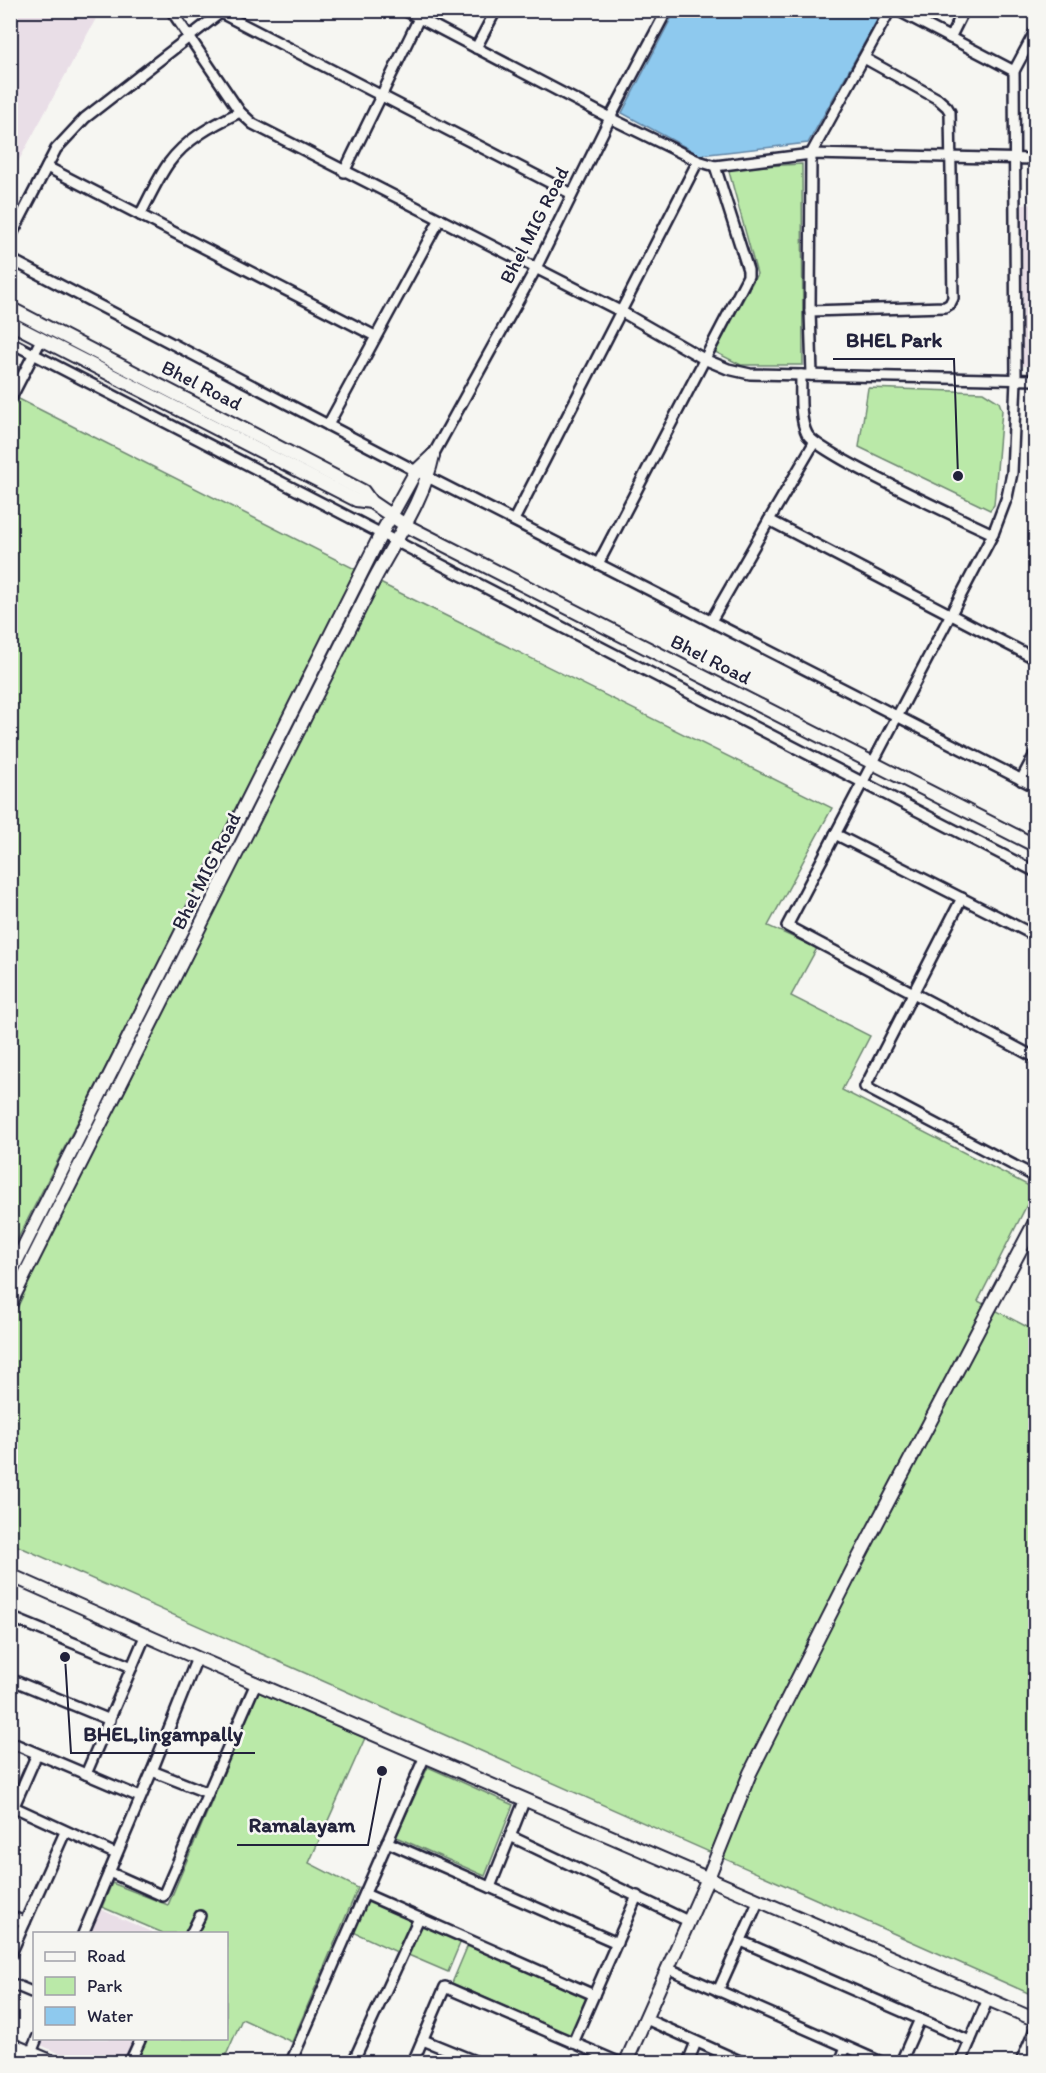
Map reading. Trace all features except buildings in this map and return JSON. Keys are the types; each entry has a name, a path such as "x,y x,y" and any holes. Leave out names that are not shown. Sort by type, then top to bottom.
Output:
{"street":[{"path":"171,10 240,112 253,124 535,270 622,312 704,359 728,369 750,374 1035,380"},
{"path":"404,10 421,14 476,48 610,118 698,161 715,166 811,154 1035,159"},
{"path":"476,48 496,10"},
{"name":"Bhel MIG Road","path":"10,1274 381,534 416,471 433,455 535,270 610,118 667,10"},
{"path":"812,375 811,154 890,10"},
{"path":"897,10 1014,71"},
{"path":"950,38 964,10"},
{"path":"10,238 56,149 85,118 223,12 381,97 572,194"},
{"path":"344,172 421,14"},
{"path":"1035,30 1014,71 1016,380 1012,473 1007,496 993,534 787,926 1035,1058"},
{"path":"810,310 945,307 953,298 950,112 943,102 864,58"},
{"path":"140,215 168,164 186,145 204,130 240,112"},
{"path":"514,520 698,161"},
{"path":"598,564 748,276 715,166"},
{"path":"47,167 375,336"},
{"path":"328,424 440,219"},
{"path":"10,259 416,471 1035,787"},
{"name":"Bhel Road","path":"10,308 363,490 371,502 405,525 1035,846"},
{"name":"Bhel Road","path":"10,322 356,500 371,502"},
{"path":"10,400 42,338"},
{"path":"10,342 1035,872"},
{"path":"801,375 803,420 807,434 814,443 871,474 993,534"},
{"path":"711,621 814,443"},
{"name":"Bhel MIG Road","path":"10,1304 394,542 405,525 429,476 433,455"},
{"path":"769,520 1035,659"},
{"path":"1020,780 1035,752"},
{"path":"836,834 1035,936"},
{"path":"962,898 865,1087 1035,1177"},
{"path":"626,2062 708,1878 750,1773 864,1547 1035,1220"},
{"path":"10,1575 196,1658 1035,2020"},
{"path":"10,1617 132,1667"},
{"path":"86,1774 146,1634"},
{"path":"84,1932 152,1771 196,1658"},
{"path":"10,1679 110,1720"},
{"path":"109,1872 163,1896 256,1683"},
{"path":"10,1742 140,1797"},
{"path":"37,1754 12,1811 116,1854"},
{"path":"291,2062 425,1756"},
{"path":"152,1771 208,1793"},
{"path":"490,1887 525,1799"},
{"path":"10,1956 65,1832"},
{"path":"510,1836 688,1921"},
{"path":"387,1842 616,1943"},
{"path":"365,1894 594,1995"},
{"path":"573,2043 637,1896"},
{"path":"718,1991 759,1900"},
{"path":"10,1916 25,1922"},
{"path":"192,1932 200,1916"},
{"path":"352,2062 419,1918"},
{"path":"741,1941 970,2041"},
{"path":"667,1968 881,2062"},
{"path":"10,1983 33,1993"},
{"path":"413,2062 445,1988 618,2062"},
{"path":"961,2062 988,1999"},
{"path":"646,2019 742,2062"},
{"path":"901,2062 920,2019"},
{"path":"1021,2062 1035,2027"},
{"path":"31,2053 36,2040"},
{"path":"130,2062 140,2040"},
{"path":"423,2040 477,2062"},
{"path":"688,2062 696,2042"},
{"path":"10,2044 53,2062"},
{"path":"840,2062 846,2047"}],"shaded area":[{"path":"10,11 100,11 11,175"},
{"path":"1035,204 1035,366 1023,366 1022,205"},
{"path":"95,1907 152,1932 86,1932"},
{"path":"41,2040 136,2040 126,2062 77,2062 39,2044"}],"green space":[{"path":"802,164 803,365 741,365 715,352 757,274 728,168"},
{"path":"868,388 983,392 999,402 1002,410 994,505 990,510 859,447"},
{"path":"11,395 359,571 11,1252"},
{"path":"374,580 832,808 768,926 817,948 791,996 870,1036 842,1090 1035,1189 978,1301 1035,1331 1035,1996 11,1543 11,1322 84,1160"},
{"path":"258,1692 365,1738 309,1863 358,1888 292,2042 242,2019 223,2062 133,2062 143,2040 228,2040 228,1932 161,1932 102,1907 112,1883 168,1905"},
{"path":"428,1767 513,1805 485,1876 396,1837"},
{"path":"366,1899 414,1921 399,1953 351,1931"},
{"path":"419,1923 461,1941 448,1972 406,1954"},
{"path":"468,1945 587,1997 570,2036 452,1983"}],"water":[{"path":"876,10 881,13 808,143 700,155 622,113 675,11"}],"place":[{"name":"BHEL Park","path":"958,476"},
{"name":"BHEL,lingampally","path":"65,1657"},
{"name":"Ramalayam","path":"382,1771"}]}
